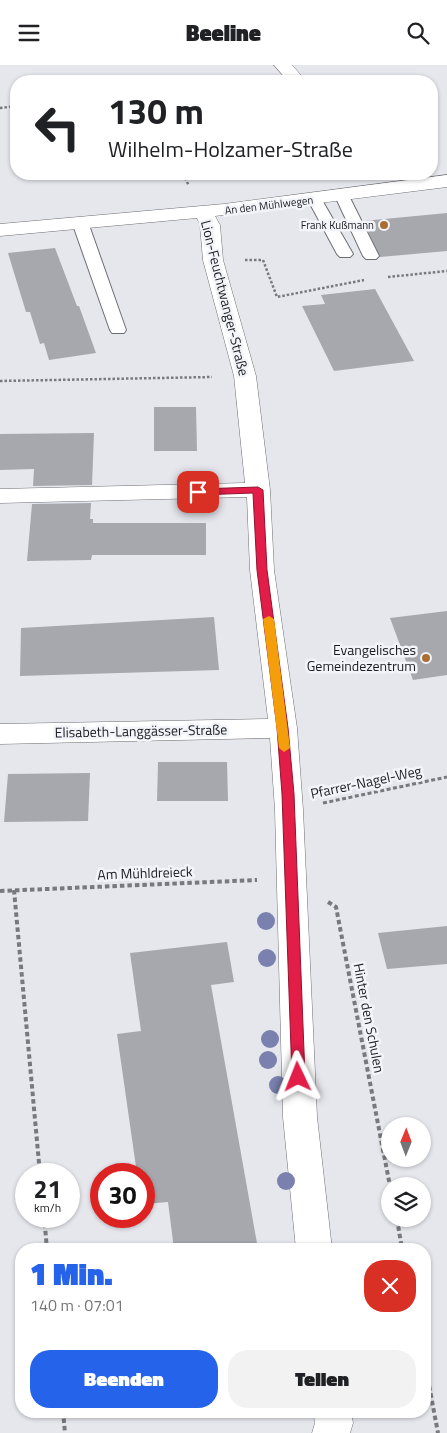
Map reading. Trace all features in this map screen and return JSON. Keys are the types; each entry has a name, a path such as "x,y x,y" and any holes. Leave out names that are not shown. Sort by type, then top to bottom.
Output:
{"street":[{"path":"283,65 292,75"},
{"path":"360,180 368,192"},
{"name":"An den Mühlwegen","path":"0,229 81,225 204,213 447,181"},
{"name":"Lion-Feuchtwanger-Straße","path":"204,213 210,225 213,260 245,376 258,490 262,570 283,728 289,810 300,1117 313,1243"},
{"path":"0,496 258,490"},
{"name":"Elisabeth-Langgässer-Straße","path":"0,734 283,728"},
{"path":"331,1433 334,1423 333,1418"}],"lane":[{"path":"342,196 371,256"},
{"path":"315,199 345,254"},
{"path":"327,221 352,219"},
{"path":"81,225 118,330"}],"path":[{"path":"213,260 263,260 277,297 328,289 368,279"},
{"path":"387,277 447,271"},
{"path":"0,381 245,376"},
{"name":"Pfarrer-Nagel-Weg","path":"289,810 447,777"},
{"name":"Am Mühldreieck","path":"0,891 291,878"},
{"name":"Hinter den Schulen","path":"291,878 336,907 388,1177"},
{"path":"14,890 39,1163"},
{"path":"398,1227 401,1243"},
{"path":"45,1228 46,1243"},
{"path":"431,1396 438,1433"},
{"path":"64,1418 65,1433"}],"building":[{"path":"447,213 447,251 380,257 363,221"},
{"path":"55,248 96,353 49,360 44,343 40,344 30,312 26,312 8,253"},
{"path":"375,289 414,361 334,371 302,306 325,304 321,295"},
{"path":"154,407 196,407 197,451 154,451"},
{"path":"94,433 92,485 33,486 34,469 0,470 0,434"},
{"path":"91,503 90,519 93,519 93,523 206,523 206,555 92,555 91,560 27,561 32,504"},
{"path":"447,611 447,675 413,680 390,618"},
{"path":"214,617 219,670 20,676 21,628"},
{"path":"158,762 227,762 228,801 157,801"},
{"path":"90,773 88,821 4,822 8,774"},
{"path":"447,926 447,964 387,969 378,933"},
{"path":"227,942 234,982 211,985 257,1243 173,1243 168,1202 155,1203 155,1163 135,1163 117,1034 141,1031 130,953"}],"slow traffic":[{"path":"269,619 284,748"}],"place":[{"name":"Frank Kußmann","path":"384,225"},
{"name":"Evangelisches Gemeindezentrum","path":"426,658"}],"route":[{"path":"198,492 258,490 262,570 283,728 288,794 298,1077"}]}
